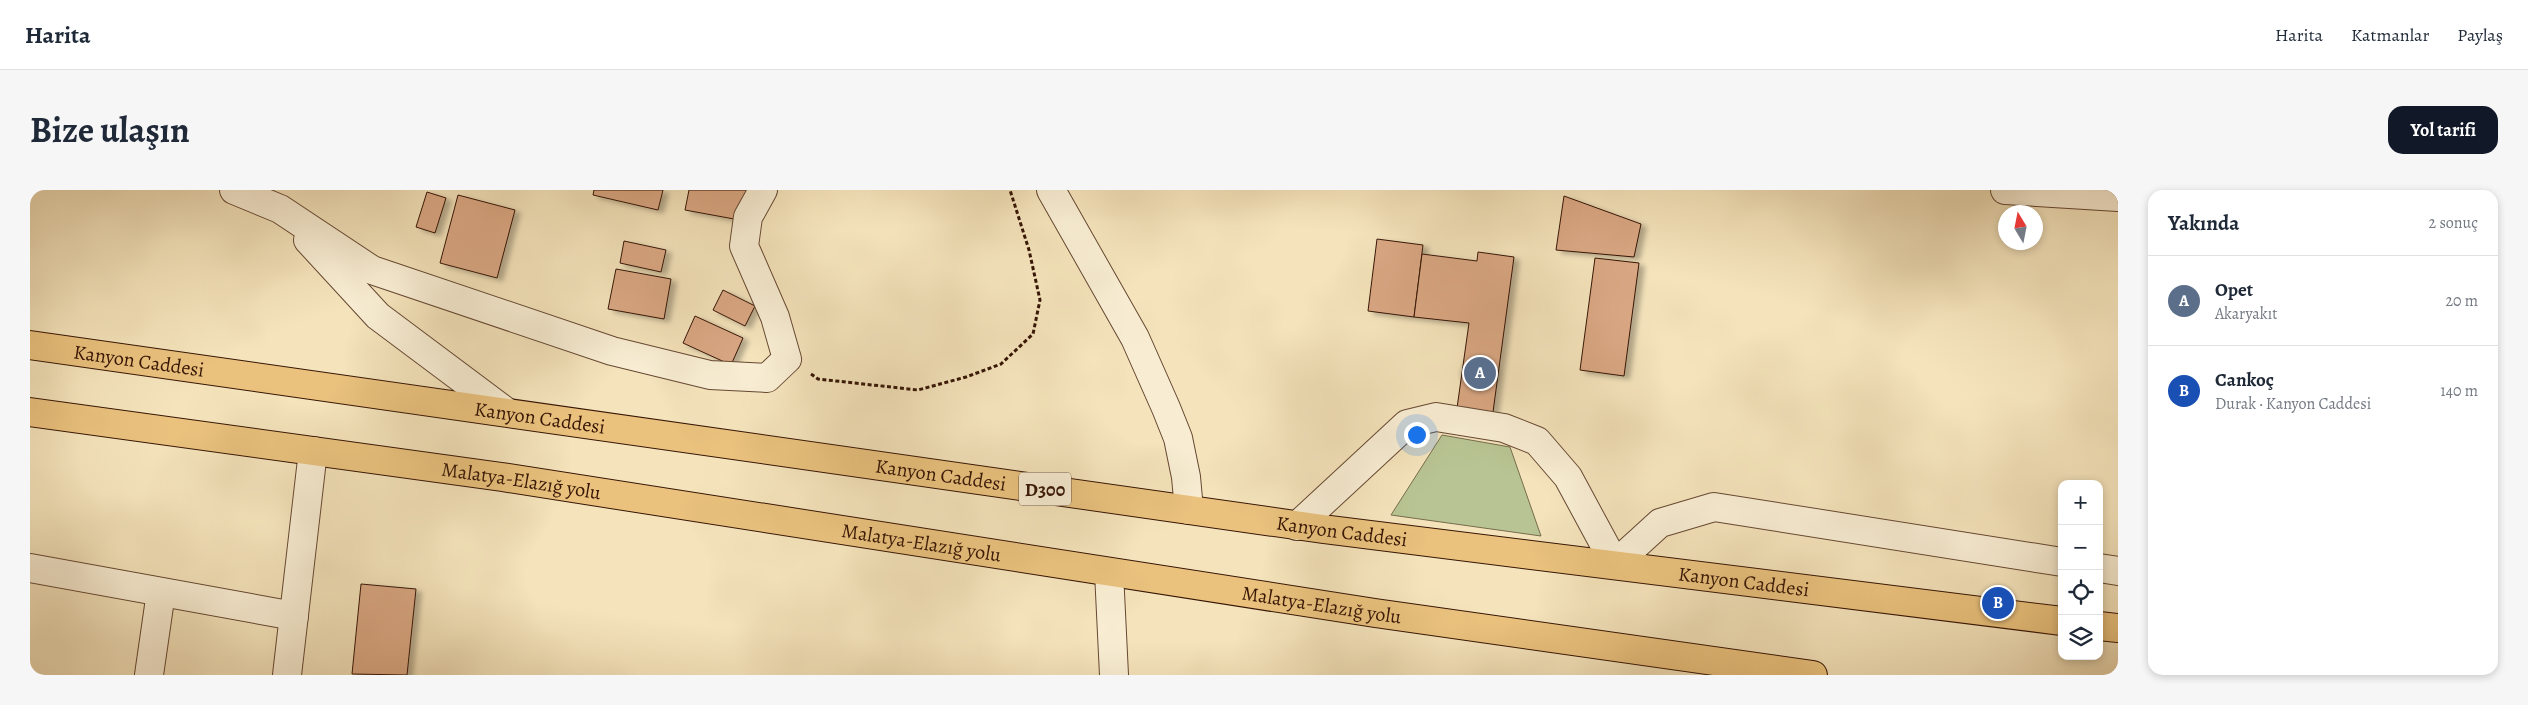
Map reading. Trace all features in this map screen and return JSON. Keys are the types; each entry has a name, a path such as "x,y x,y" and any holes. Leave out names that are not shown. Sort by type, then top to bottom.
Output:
{"highway":[{"name":"Kanyon Caddesi","path":"30,346 505,411 1297,526 2058,620"},
{"name":"Malatya-Elazığ yolu","path":"30,412 502,476 1109,572 1813,675"},
{"path":"2103,626 2118,628"}],"street":[{"path":"234,190 280,209 372,270 612,351 710,375 767,378 787,359 775,317 744,246 748,217 763,190"},
{"path":"1051,190 1135,338 1166,408 1178,438 1186,477 1189,510"},
{"path":"2005,190 2118,197"},
{"path":"280,209 378,316 505,411"},
{"path":"1297,526 1407,424 1436,417 1504,428 1536,441 1568,477 1615,564 1660,523 1714,507 2058,561"},
{"path":"287,675 313,451"},
{"path":"30,568 294,616"},
{"path":"2103,569 2118,571"},
{"path":"1109,572 1114,675"},
{"path":"148,675 161,592"}],"path":[{"path":"787,359 818,379 918,390 966,377 1001,364 1034,334 1040,300 1029,250 1010,190"}],"green space":[{"path":"1442,435 1510,447 1541,536 1391,515"}],"building":[{"path":"594,190 663,190 658,210 593,195"},
{"path":"689,190 751,190 745,221 685,210"},
{"path":"427,192 446,198 435,233 416,227"},
{"path":"458,195 515,210 497,278 440,263"},
{"path":"1564,196 1641,224 1634,257 1556,250"},
{"path":"1377,239 1423,245 1414,317 1368,311"},
{"path":"624,241 666,250 661,272 620,263"},
{"path":"1478,252 1514,257 1493,412 1457,408 1469,323 1414,317 1422,254 1477,261"},
{"path":"1595,258 1639,263 1624,376 1580,370"},
{"path":"616,269 671,279 664,319 608,309"},
{"path":"723,290 755,306 745,326 713,310"},
{"path":"695,316 743,338 731,365 683,343"},
{"path":"361,584 416,589 407,675 352,674"}],"place":[{"name":"Opet","path":"1480,373"},
{"name":"Cankoç","path":"1998,603"}]}
